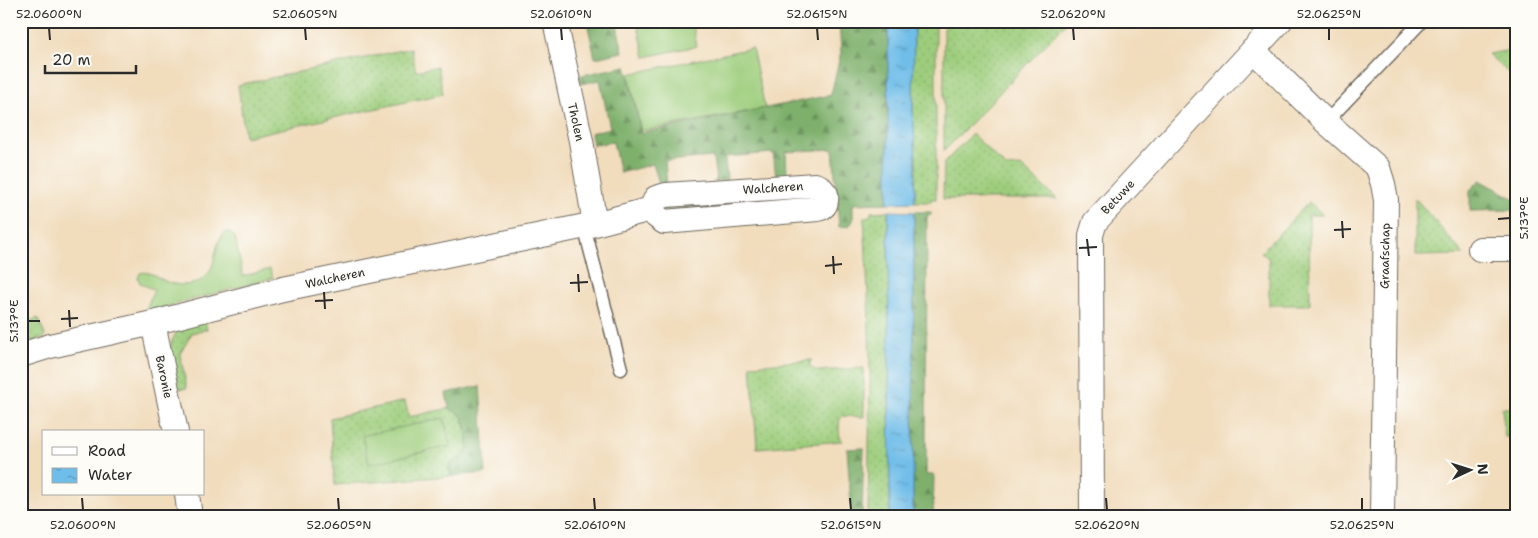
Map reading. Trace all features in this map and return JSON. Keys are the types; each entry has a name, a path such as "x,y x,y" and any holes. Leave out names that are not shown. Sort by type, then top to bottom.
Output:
{"street":[{"name":"Tholen","path":"555,21 581,141 589,225"},
{"name":"Betuwe","path":"1092,517 1091,235 1095,222 1253,50 1275,23"},
{"name":"Graafschap","path":"1253,50 1326,122 1378,168 1383,184 1386,200 1382,517"},
{"name":"Walcheren","path":"815,185 823,190 827,199 823,208 818,209 664,222 651,209 656,198 666,195 815,185"},
{"name":"Walcheren","path":"21,355 50,346 153,323 283,289 589,225 651,209"},
{"path":"1480,249 1517,249"},
{"name":"Baronie","path":"153,323 176,430"},
{"path":"187,496 190,517"}],"lane":[{"path":"1326,122 1420,24"},
{"name":"Tholen","path":"589,225 621,369"}],"green space":[{"path":"566,21 616,21 623,52 595,58 587,22 569,26"},
{"path":"637,21 692,21 697,46 645,57"},
{"path":"839,21 888,21 888,203 853,204 853,221 849,226 839,227 833,149 786,152 787,176 776,177 773,153 725,157 727,180 716,181 713,157 665,161 667,185 660,186 653,164 620,173 613,142 593,145 591,133 610,128 600,80 581,84 578,76 626,66 641,133 831,95 841,52"},
{"path":"914,21 936,21 936,199 931,199 931,202 915,202"},
{"path":"944,21 1068,21 944,151"},
{"path":"411,48 416,71 438,66 443,94 245,137 238,85"},
{"path":"752,48 765,108 641,131 629,74"},
{"path":"1517,49 1517,81 1488,54"},
{"path":"972,134 1006,167 1021,166 1057,199 943,199 944,163"},
{"path":"1480,180 1517,200 1517,210 1470,211 1470,190"},
{"path":"810,193 815,198 665,211 665,206"},
{"path":"1415,198 1464,255 1415,256"},
{"path":"1309,202 1323,215 1309,215 1310,305 1269,305 1269,259 1261,252"},
{"path":"888,211 890,517 868,517 870,372 864,218 871,215 871,212"},
{"path":"914,212 931,212 931,215 927,216 926,475 934,475 933,517 913,517"},
{"path":"226,232 230,232 235,237 243,276 270,269 273,278 150,311 146,309 154,290 140,283 138,278 140,273 150,273 165,281 176,284 194,284 208,274 213,264 219,240"},
{"path":"38,318 45,335 44,338 21,344 21,325"},
{"path":"205,321 207,329 192,333 180,354 187,388 178,389 170,352 171,344 177,332 181,329 191,324"},
{"path":"812,360 810,366 817,371 864,368 864,417 843,416 840,419 839,433 842,441 757,448 751,365"},
{"path":"480,386 486,473 452,476 449,469 450,463 460,459 468,448 463,418 460,414 449,408 446,393"},
{"path":"405,401 409,417 449,408 462,416 468,448 463,457 449,469 452,476 335,485 330,418"},
{"path":"1502,408 1517,408 1517,437 1505,437"},
{"path":"444,418 450,446 369,464 362,436"},
{"path":"864,448 862,517 852,517 847,449"}],"water":[{"path":"888,21 914,21 915,202 888,203"},
{"path":"888,211 914,212 913,517 890,517"}]}
